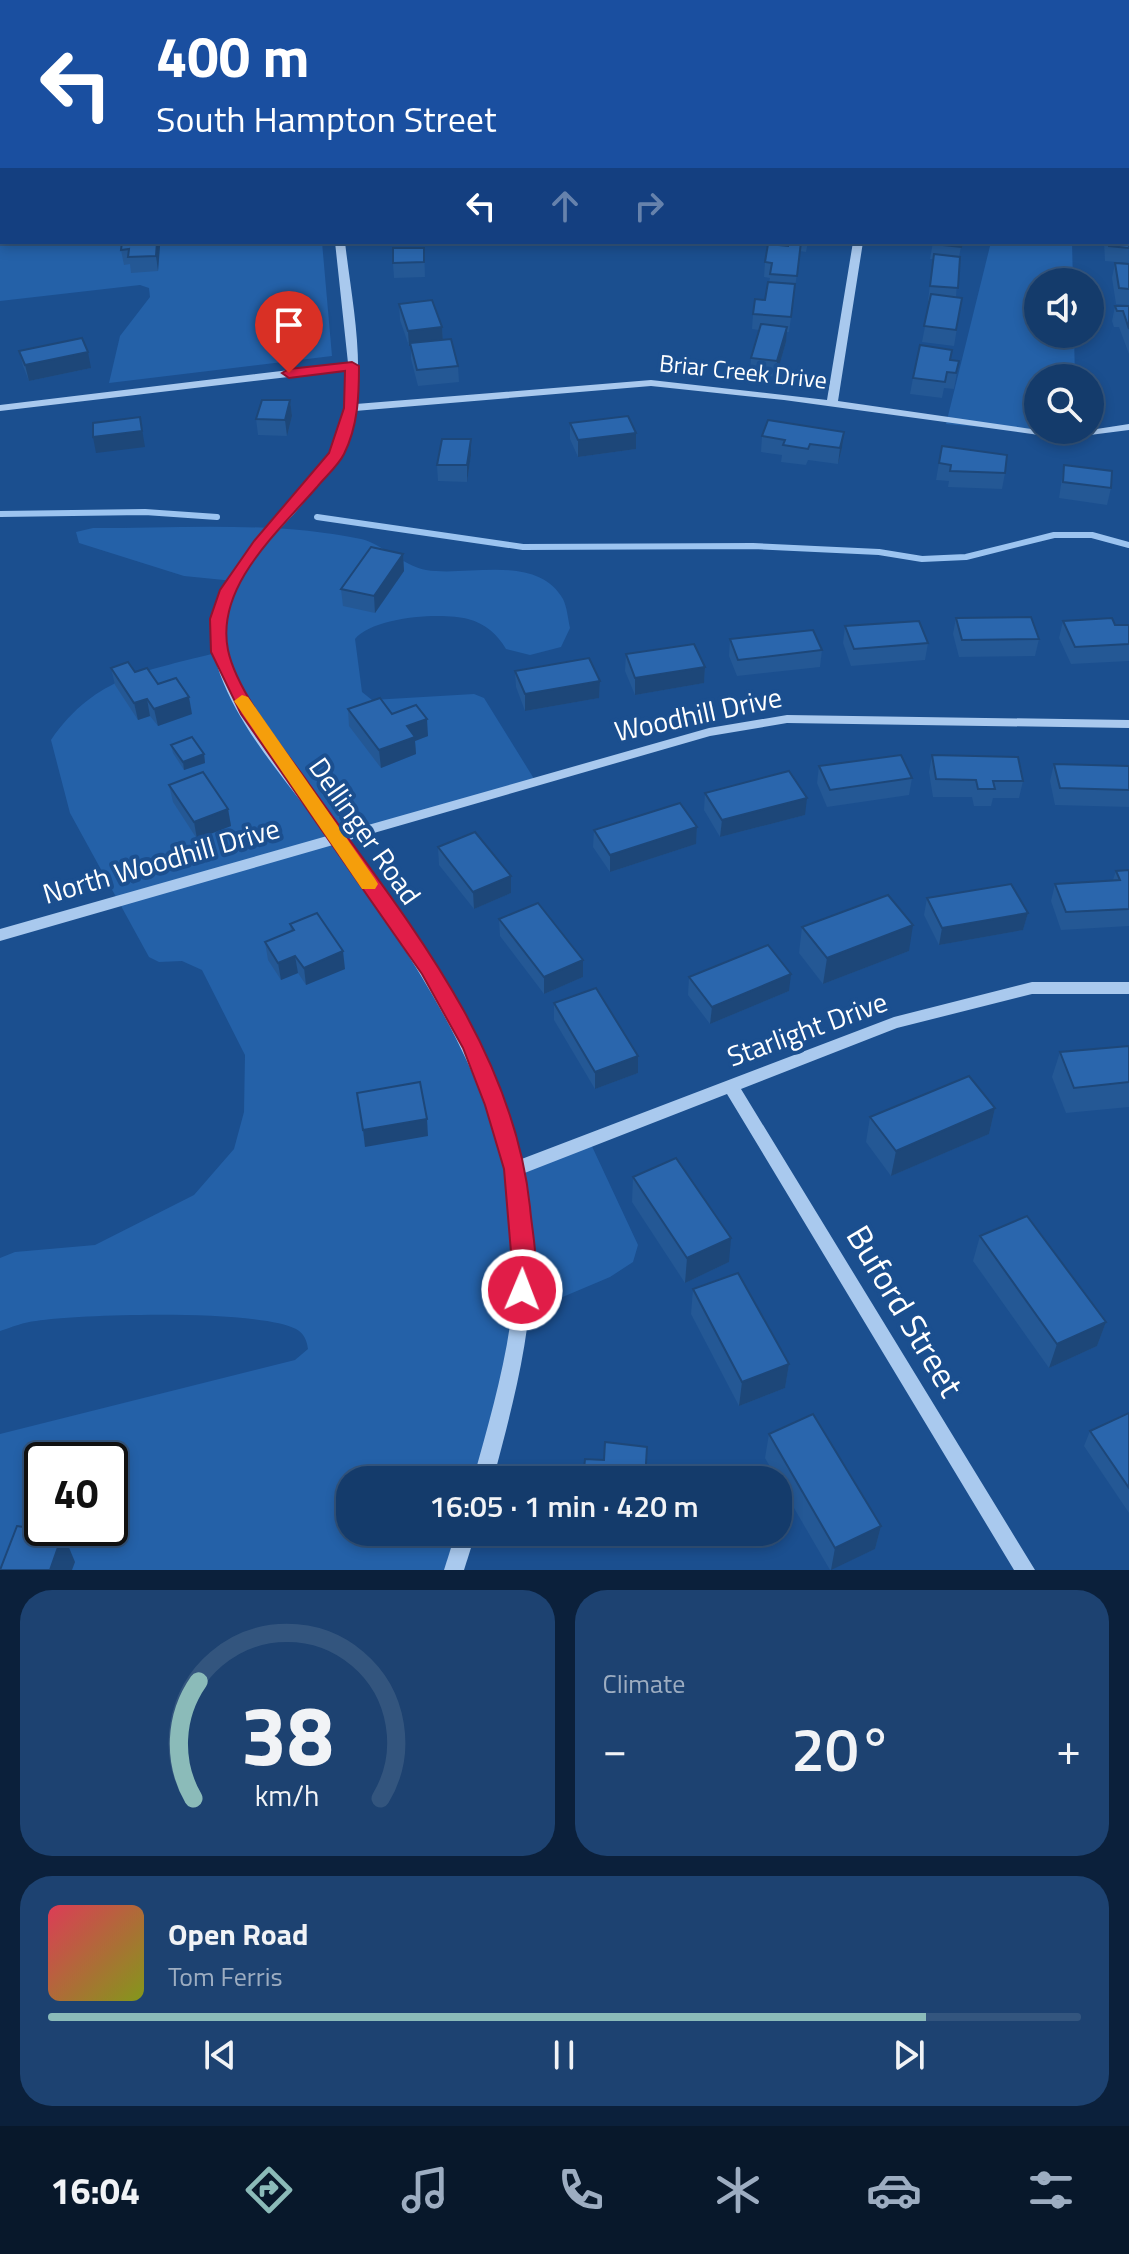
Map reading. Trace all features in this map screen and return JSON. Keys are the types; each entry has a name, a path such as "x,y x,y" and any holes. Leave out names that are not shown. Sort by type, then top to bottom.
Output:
{"street":[{"name":"Dellinger Road","path":"340,244 352,366 352,408 336,454 260,544 228,590 218,619 220,652 247,710 429,968 473,1047 496,1105 515,1169 524,1264 520,1315 486,1466"},
{"path":"832,403 858,244"},
{"path":"0,408 352,366"},
{"name":"Briar Creek Drive","path":"352,408 651,383 832,403 1039,432 1082,433 1129,427"},
{"name":"Woodhill Drive","path":"336,838 709,732 787,719 1129,724"},
{"name":"North Woodhill Drive","path":"0,935 336,838"},
{"name":"Starlight Drive","path":"515,1169 894,1023 1032,988 1129,988"},
{"name":"Buford Street","path":"730,1085 1025,1570"},
{"path":"454,1570 462,1546"}],"shaded area":[{"path":"0,244 322,244 332,356 109,383 120,336 150,297 149,288 140,285 0,301"},
{"path":"991,244 1072,244 1073,268 1024,268 1024,348 1074,348 1075,364 1024,364 1024,431 946,424"},
{"path":"227,527 328,533 369,542 426,570 519,571 537,576 551,585 563,599 570,628 561,647 530,655 506,649 486,627 456,617 425,616 392,621 376,626 355,639 362,692 372,700 474,694 484,698 536,782 337,837 429,968 515,1168 589,1140 638,1245 633,1262 610,1277 520,1315 486,1466 336,1466 336,1546 462,1546 454,1570 0,1570 0,1434 295,1360 308,1349 305,1338 296,1329 246,1318 129,1315 27,1322 0,1331 0,1258 15,1252 95,1245 194,1195 234,1149 244,1112 245,1055 202,970 182,961 159,962 149,957 70,813 51,740 68,718 105,689 147,671 219,652 218,619 234,581 184,576 79,543 76,532 93,528"}],"building":[{"path":"122,244 157,244 156,256 128,257 129,249 121,250"},
{"path":"768,244 801,244 797,276 770,274 772,263 765,262"},
{"path":"932,244 962,244 961,247"},
{"path":"1129,244 1129,248 1109,246"},
{"path":"393,248 424,248 424,262 393,263"},
{"path":"934,254 960,257 958,288 930,286"},
{"path":"1115,263 1129,264 1129,289 1119,288"},
{"path":"768,282 795,284 791,317 753,314 755,299 765,300"},
{"path":"931,294 962,298 956,330 924,326"},
{"path":"432,300 442,327 408,331 399,304"},
{"path":"1115,306 1129,306 1129,329 1123,311 1117,311"},
{"path":"761,324 787,327 777,361 751,358"},
{"path":"82,338 88,352 25,365 19,351"},
{"path":"451,339 458,366 417,370 410,343"},
{"path":"920,345 952,350 950,360 959,361 956,373 947,372 945,382 913,378"},
{"path":"262,400 290,400 285,420 256,419"},
{"path":"628,416 636,433 578,440 570,423"},
{"path":"140,417 142,431 93,437 93,423"},
{"path":"768,420 844,432 840,448 810,444 808,449 783,445 785,440 762,436"},
{"path":"442,439 471,439 467,465 437,465"},
{"path":"942,446 1007,455 1005,473 950,471 951,465 939,463"},
{"path":"1064,465 1112,471 1111,488 1063,482"},
{"path":"371,547 403,554 374,596 341,589"},
{"path":"1031,617 1039,639 962,640 956,618"},
{"path":"1112,618 1115,625 1129,625 1129,644 1075,647 1063,621"},
{"path":"919,621 928,643 854,649 845,626"},
{"path":"813,630 822,650 738,660 730,639"},
{"path":"694,644 705,667 635,678 626,654"},
{"path":"589,658 600,681 525,694 515,671"},
{"path":"128,662 135,672 147,668 158,684 176,678 189,697 154,709 147,699 134,703 111,668"},
{"path":"380,698 392,714 416,705 427,719 407,726 415,737 379,750 348,709"},
{"path":"192,737 204,754 183,762 171,745"},
{"path":"901,755 912,778 830,790 819,766"},
{"path":"932,755 1018,757 1023,781 993,781 995,789 978,789 976,780 936,779"},
{"path":"1054,764 1129,766 1129,790 1060,788"},
{"path":"789,771 807,798 722,820 705,793"},
{"path":"203,772 228,809 194,822 169,785"},
{"path":"680,803 697,827 610,855 594,830"},
{"path":"475,832 511,876 473,892 438,847"},
{"path":"1129,870 1129,909 1066,912 1055,884 1120,880 1116,871"},
{"path":"1011,884 1028,913 942,928 927,898"},
{"path":"888,895 913,925 827,958 802,927"},
{"path":"538,903 583,960 544,977 499,919"},
{"path":"317,913 343,951 304,968 295,956 278,963 265,942 294,930 290,924"},
{"path":"768,945 791,974 712,1007 689,977"},
{"path":"596,988 638,1056 595,1072 554,1003"},
{"path":"1129,1046 1129,1082 1074,1088 1060,1052"},
{"path":"969,1076 995,1108 896,1151 870,1117"},
{"path":"420,1082 427,1119 363,1130 357,1093"},
{"path":"676,1158 731,1238 687,1258 633,1177"},
{"path":"1027,1216 1106,1322 1057,1344 980,1236"},
{"path":"738,1273 789,1364 742,1382 693,1289"},
{"path":"1129,1413 1129,1488 1090,1431"},
{"path":"813,1414 881,1526 835,1548 792,1474 792,1466 788,1466 769,1434"},
{"path":"605,1442 647,1447 646,1466 584,1466 585,1459 604,1460"},
{"path":"17,1526 24,1527 24,1546 58,1546 50,1570 0,1570"}],"waterway":[{"path":"0,514 145,512 217,517"},
{"path":"317,517 523,547 753,546 879,552 922,559 966,557 1054,535 1092,535 1129,545"}],"slow traffic":[{"path":"242,701 369,884"}],"route":[{"path":"289,373 352,366 352,408 336,454 310,489 260,544 228,590 218,619 220,652 247,710 429,968 473,1047 496,1105 515,1169 524,1264 522,1290"}]}
